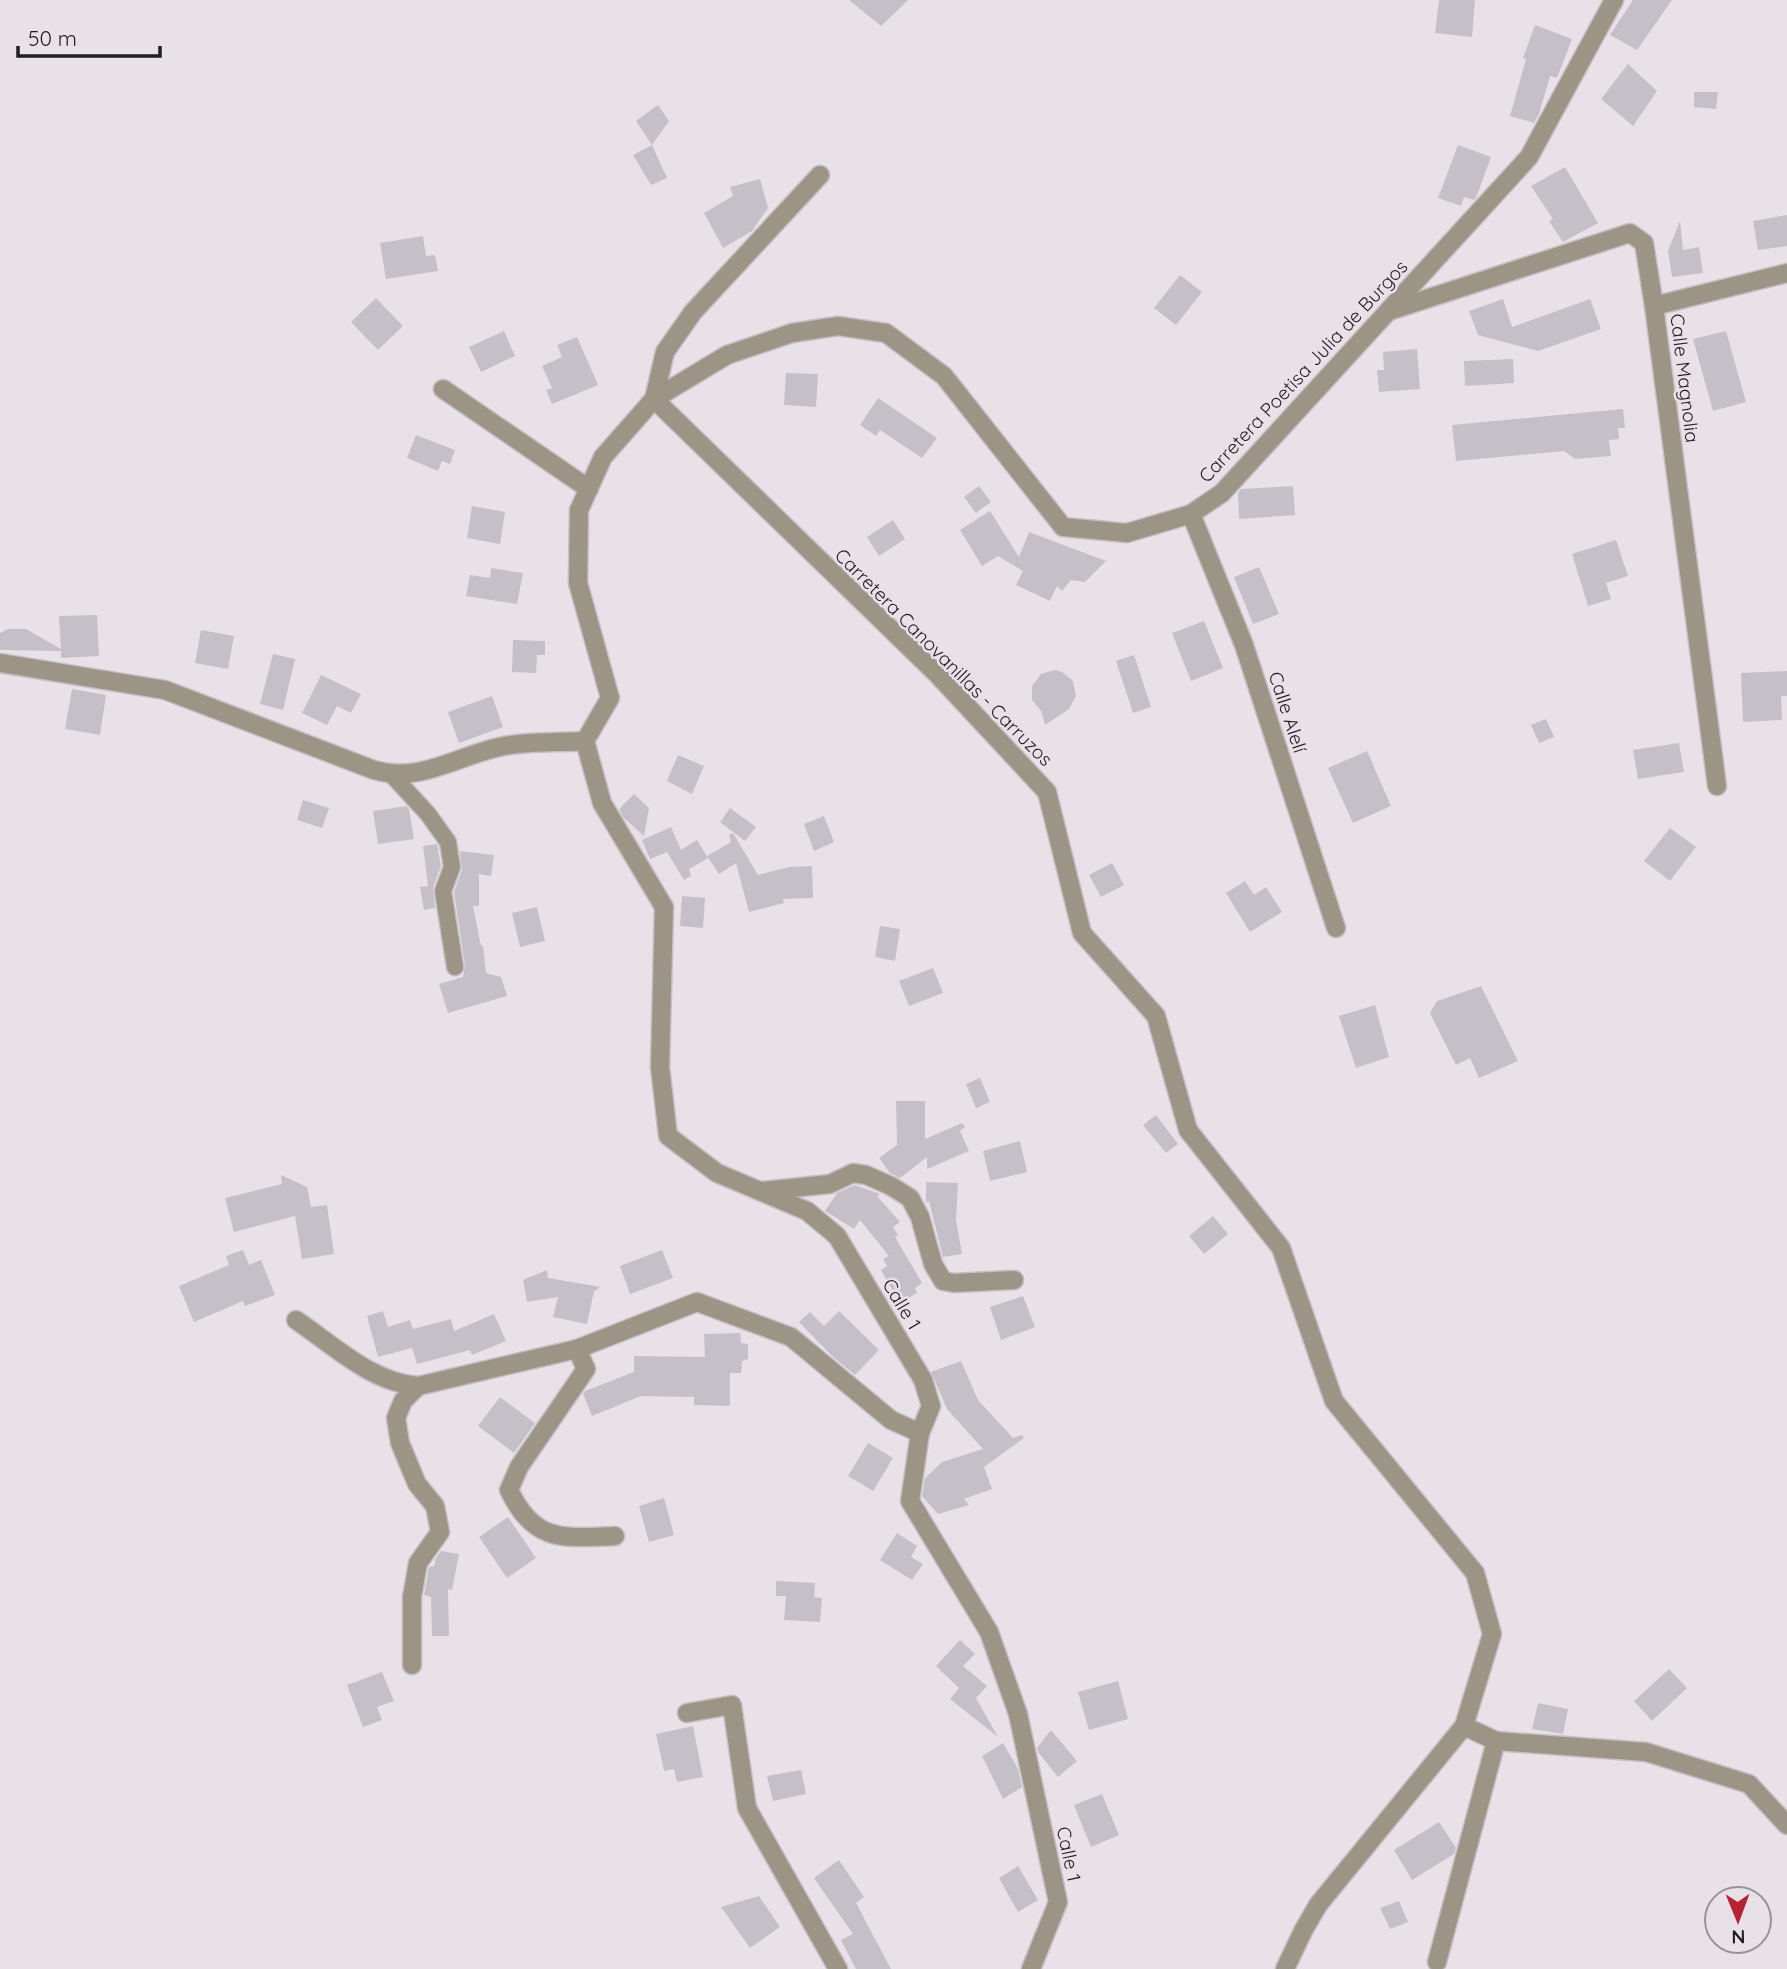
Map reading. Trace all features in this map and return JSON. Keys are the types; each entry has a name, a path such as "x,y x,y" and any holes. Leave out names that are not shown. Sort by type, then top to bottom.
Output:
{"street":[{"name":"Carretera Poetisa Julia de Burgos","path":"654,399 727,355 792,333 838,326 887,333 944,376 1063,527 1127,533 1191,514 1222,493 1529,157 1614,0"},
{"path":"0,663 165,690 392,775 432,770 500,746 585,741 611,698 578,583 579,510 603,457 654,399 664,352 693,312 820,175"},
{"name":"Calle Magnolia","path":"1389,311 1630,233 1644,243 1717,786"},
{"path":"1654,306 1787,273"},
{"path":"443,389 589,489"},
{"name":"Carretera Canovanillas - Carruzos","path":"654,399 938,675 1046,792 1082,933 1156,1016 1188,1130 1281,1248 1334,1401 1475,1573 1492,1634 1464,1726 1318,1905 1285,1969"},
{"name":"Calle Alelí","path":"1191,514 1244,645 1336,928"},
{"name":"Calle 1","path":"585,741 602,803 664,907 660,1067 668,1136 717,1173 807,1210 837,1236 923,1380 931,1406 920,1433 910,1501 989,1632 1018,1714 1058,1902 1031,1969"},
{"path":"392,775 428,814 448,842 452,867 443,891 455,967"},
{"path":"759,1191 813,1187 830,1184 853,1173 866,1175 910,1198 920,1217 933,1264 943,1281 1014,1280"},
{"path":"296,1320 375,1374 399,1385 418,1386 577,1349 697,1302 791,1337 891,1420 920,1433"},
{"path":"577,1349 586,1369 519,1467 509,1490 517,1507 536,1527 544,1531 562,1538 615,1536"},
{"path":"412,1665 412,1597 418,1563 440,1532 435,1506 417,1484 400,1443 396,1418 403,1401 418,1386"},
{"path":"687,1713 732,1705 747,1808 838,1969"},
{"path":"1464,1726 1496,1741 1646,1752 1749,1784 1787,1825"},
{"path":"1437,1962 1496,1741"}],"building":[{"path":"849,0 908,0 881,26"},
{"path":"1439,0 1475,0 1472,37 1435,33"},
{"path":"1633,0 1672,0 1637,50 1610,35"},
{"path":"1535,25 1572,39 1557,78 1550,76 1534,123 1510,116 1526,59 1523,58"},
{"path":"1628,64 1657,91 1633,126 1601,99"},
{"path":"1694,92 1718,92 1716,109 1694,107"},
{"path":"658,105 669,121 652,145 636,121"},
{"path":"652,145 667,178 651,185 633,155"},
{"path":"1458,145 1491,157 1476,198 1474,200 1464,197 1461,206 1438,198"},
{"path":"1565,167 1598,223 1563,242 1549,221 1553,219 1531,186"},
{"path":"760,179 768,208 752,231 723,248 704,213 733,196 730,187"},
{"path":"1787,215 1787,246 1758,250 1753,221"},
{"path":"1680,221 1683,250 1699,247 1703,273 1672,277 1668,251"},
{"path":"423,236 426,256 435,255 438,271 386,279 380,243"},
{"path":"1180,275 1202,292 1176,325 1154,308"},
{"path":"376,298 403,326 378,350 351,322"},
{"path":"1503,299 1512,327 1590,299 1601,329 1538,351 1478,335 1469,311"},
{"path":"504,331 515,356 481,372 469,347"},
{"path":"1726,331 1746,402 1713,411 1693,339"},
{"path":"577,337 598,385 552,404 546,390 552,388 542,366 562,357 557,345"},
{"path":"1417,349 1420,389 1379,392 1377,370 1384,370 1383,352"},
{"path":"1513,359 1514,383 1465,386 1464,361"},
{"path":"786,373 818,374 816,407 784,405"},
{"path":"878,398 937,438 922,458 880,430 876,436 860,425"},
{"path":"1623,409 1625,428 1618,428 1619,439 1609,440 1611,456 1575,459 1564,451 1456,461 1452,425"},
{"path":"416,435 455,450 450,464 442,461 438,471 407,458"},
{"path":"979,486 991,502 976,513 964,497"},
{"path":"1293,486 1295,515 1239,519 1238,493 1241,489"},
{"path":"472,506 505,512 500,544 467,538"},
{"path":"990,511 1019,557 1029,532 1106,561 1085,582 1071,580 1062,591 1057,586 1050,601 1016,585 1023,571 998,556 982,566 960,530"},
{"path":"893,520 905,539 879,556 867,537"},
{"path":"1616,540 1628,576 1606,583 1611,599 1588,606 1572,554"},
{"path":"1259,567 1279,614 1253,624 1234,577"},
{"path":"491,568 523,573 517,604 466,596 470,575 490,578"},
{"path":"97,615 99,656 61,658 61,651 0,650 0,633 8,629 26,629 61,649 59,616"},
{"path":"1204,621 1223,668 1191,681 1172,633"},
{"path":"201,630 234,636 228,669 195,663"},
{"path":"513,640 545,641 545,655 537,655 536,673 512,672"},
{"path":"273,654 295,659 283,710 260,704"},
{"path":"1134,655 1151,707 1133,713 1116,661"},
{"path":"1055,670 1073,681 1076,696 1069,709 1045,725 1041,711 1032,700 1032,686 1041,674"},
{"path":"1787,671 1787,696 1781,696 1782,720 1743,722 1741,673"},
{"path":"321,675 361,694 351,713 337,706 327,725 302,713"},
{"path":"72,689 106,695 100,735 65,729"},
{"path":"492,696 503,727 459,743 448,712"},
{"path":"1546,719 1554,737 1539,743 1531,725"},
{"path":"1679,743 1684,772 1638,779 1633,750"},
{"path":"1367,751 1391,806 1353,823 1328,768"},
{"path":"678,755 704,766 692,794 667,781"},
{"path":"634,794 649,808 644,836 623,817 619,809"},
{"path":"303,800 329,808 322,828 297,820"},
{"path":"407,806 414,839 378,844 373,811"},
{"path":"730,808 756,827 745,841 720,822"},
{"path":"824,816 834,842 814,851 804,824"},
{"path":"671,827 681,850 697,840 708,858 689,869 691,876 684,880 667,852 650,859 642,840"},
{"path":"1670,828 1696,847 1670,881 1644,861"},
{"path":"733,833 758,875 789,867 812,866 813,898 783,899 784,903 749,912 736,863 719,874 707,856 731,842 729,835"},
{"path":"437,844 441,866 433,888 435,908 424,910 420,887 428,886 423,846"},
{"path":"460,851 494,855 491,876 479,874 479,906 473,906 483,946 486,973 501,977 507,996 448,1013 439,984 463,977 465,966 454,892 462,870"},
{"path":"1112,863 1124,885 1101,897 1089,875"},
{"path":"1245,881 1254,895 1266,887 1282,912 1250,932 1226,893"},
{"path":"682,896 705,898 703,928 680,926"},
{"path":"537,907 545,941 520,947 512,913"},
{"path":"880,926 900,929 895,961 875,957"},
{"path":"933,968 943,993 909,1006 899,981"},
{"path":"1481,986 1518,1061 1479,1078 1470,1058 1456,1065 1430,1013 1437,1001"},
{"path":"1375,1005 1389,1057 1356,1068 1339,1016"},
{"path":"980,1078 990,1102 976,1108 966,1084"},
{"path":"896,1101 925,1101 925,1139 962,1123 965,1127 960,1131 969,1151 927,1169 927,1157 900,1178 890,1173 879,1158 897,1145"},
{"path":"1156,1115 1178,1144 1166,1153 1143,1125"},
{"path":"1020,1141 1027,1172 990,1181 983,1151"},
{"path":"281,1175 307,1187 311,1207 327,1205 334,1254 302,1259 295,1216 234,1232 225,1198 282,1184"},
{"path":"926,1182 958,1183 956,1220 962,1254 943,1257 929,1201 926,1203"},
{"path":"855,1185 880,1194 877,1196 900,1222 893,1227 898,1235 895,1237 922,1283 915,1288 917,1293 900,1303 881,1270 887,1266 883,1259 889,1256 860,1220 854,1229 825,1211 837,1193"},
{"path":"1213,1216 1228,1234 1204,1254 1189,1236"},
{"path":"243,1250 249,1265 261,1260 275,1295 245,1306 243,1301 194,1322 179,1286 229,1265 226,1256"},
{"path":"662,1250 673,1278 630,1294 620,1266"},
{"path":"547,1270 548,1278 601,1287 594,1291 587,1324 553,1317 558,1297 527,1302 523,1280"},
{"path":"1023,1296 1035,1327 1001,1340 990,1307"},
{"path":"383,1311 388,1327 410,1320 413,1329 451,1319 454,1331 494,1314 506,1341 472,1355 470,1350 417,1364 412,1348 378,1357 367,1316"},
{"path":"839,1311 879,1350 855,1375 799,1322 810,1312 824,1326"},
{"path":"740,1333 741,1343 748,1344 748,1359 742,1361 741,1373 730,1373 730,1406 694,1405 694,1397 641,1396 592,1416 583,1394 585,1391 634,1372 634,1356 705,1357 704,1334"},
{"path":"961,1361 978,1400 1013,1438 1022,1435 1024,1438 984,1467 992,1489 964,1499 969,1505 938,1514 922,1496 925,1478 942,1462 983,1449 947,1409 931,1372"},
{"path":"500,1397 535,1423 514,1453 478,1426"},
{"path":"868,1443 893,1458 873,1491 848,1476"},
{"path":"664,1498 674,1535 649,1542 639,1506"},
{"path":"508,1517 536,1558 507,1578 479,1537"},
{"path":"897,1533 917,1546 911,1557 923,1564 912,1580 880,1560"},
{"path":"441,1551 459,1554 452,1590 448,1589 449,1636 432,1636 431,1597 424,1595 429,1567 434,1566"},
{"path":"776,1581 815,1583 814,1597 822,1598 820,1622 784,1620 786,1596 776,1596"},
{"path":"960,1640 975,1654 963,1666 987,1686 976,1698 998,1737 950,1699 959,1688 936,1666"},
{"path":"1669,1669 1687,1688 1652,1721 1634,1701"},
{"path":"382,1672 394,1701 377,1707 382,1720 363,1727 347,1685"},
{"path":"1118,1681 1128,1719 1089,1730 1078,1692"},
{"path":"1538,1703 1568,1709 1563,1734 1532,1729"},
{"path":"693,1726 703,1777 677,1782 674,1769 664,1771 656,1734"},
{"path":"1051,1730 1077,1761 1058,1777 1037,1748"},
{"path":"1003,1743 1018,1769 1022,1787 1003,1799 982,1756"},
{"path":"801,1770 806,1794 773,1801 767,1776"},
{"path":"1102,1794 1119,1835 1091,1847 1074,1805"},
{"path":"1439,1822 1456,1848 1454,1854 1412,1880 1394,1850"},
{"path":"839,1860 864,1897 856,1903 891,1969 856,1969 841,1940 853,1934 814,1878"},
{"path":"1018,1866 1038,1900 1018,1912 999,1878"},
{"path":"759,1896 780,1927 750,1948 721,1907"},
{"path":"1399,1901 1408,1922 1390,1929 1380,1908"}]}
